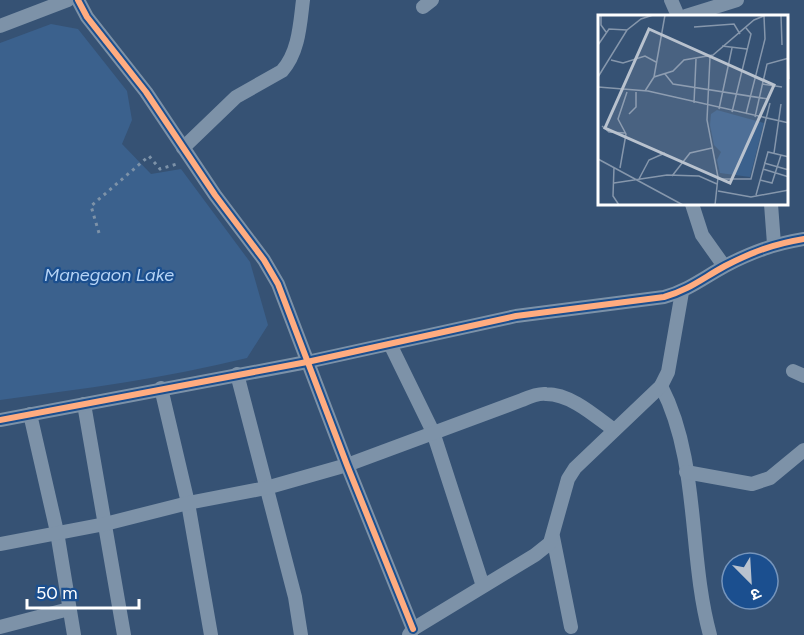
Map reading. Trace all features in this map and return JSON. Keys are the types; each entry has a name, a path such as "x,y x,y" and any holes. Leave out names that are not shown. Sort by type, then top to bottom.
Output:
{"street":[{"path":"0,26 68,0"},
{"path":"78,0 87,17 146,92 215,195 264,260 278,284 411,632 540,552 550,543 568,479 585,458 661,386 668,372 682,292"},
{"path":"183,148 228,104 288,65 300,30 303,0"},
{"path":"671,0 678,15"},
{"path":"689,15 738,0"},
{"path":"693,206 702,235 724,266"},
{"path":"771,206 774,244"},
{"path":"0,420 307,362 516,316 664,297 682,292 724,266 774,244 804,239"},
{"path":"390,344 433,432 483,586"},
{"path":"237,374 295,597 301,635"},
{"path":"661,386 674,415 686,472 701,589 710,635"},
{"path":"161,388 188,503 211,635"},
{"path":"2,544 105,524 188,503 266,488 346,465 522,400 545,394 566,399 581,406 614,430"},
{"path":"84,404 124,635"},
{"path":"30,414 57,532 74,635"},
{"path":"686,472 752,484 770,478 804,450"},
{"path":"553,537 572,627"},
{"path":"0,627 69,609"}],"path":[{"path":"99,233 91,206 149,156 160,169 179,163"}],"water":[{"name":"Manegaon Lake","path":"51,24 78,29 127,91 132,120 122,144 151,174 181,169 250,262 268,325 247,358 155,377 0,400 0,43"}],"cycle path":[{"path":"78,0 87,17 146,92 215,195 264,260 278,284 413,629"},
{"path":"0,420 307,362 516,316 664,297 754,253 783,243 804,239"}]}
